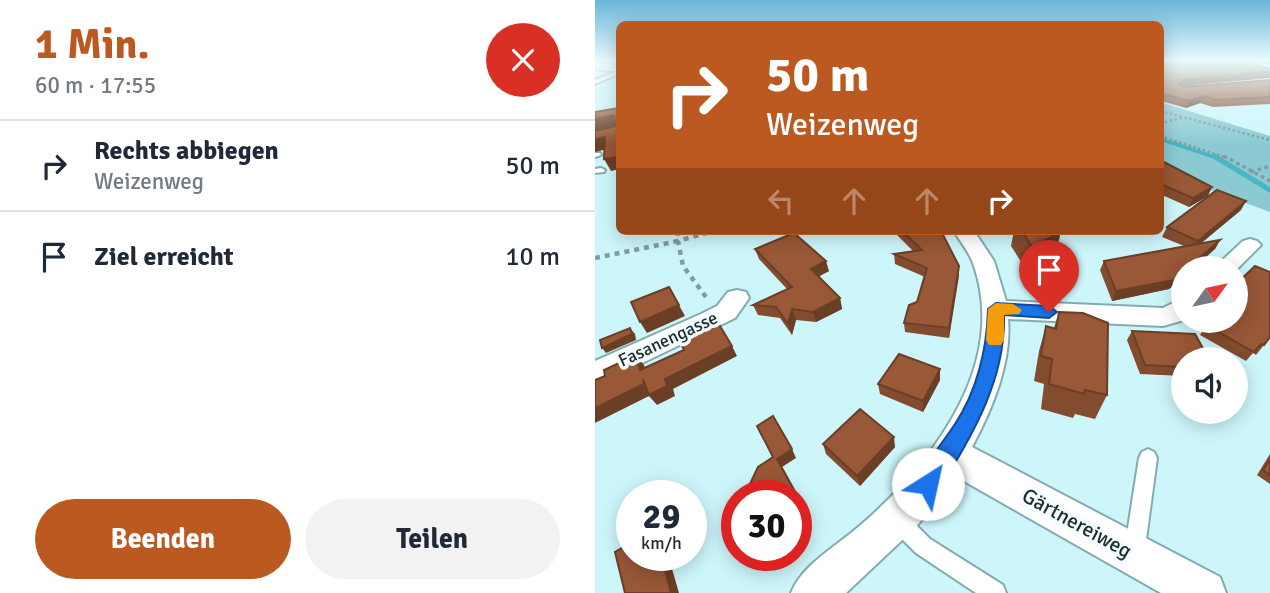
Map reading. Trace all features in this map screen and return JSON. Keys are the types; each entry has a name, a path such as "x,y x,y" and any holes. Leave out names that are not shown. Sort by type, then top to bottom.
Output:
{"street":[{"path":"813,593 896,519 928,484 965,428 984,384 996,335 994,290 983,260 967,235"},
{"path":"1238,256 1249,245"},
{"name":"Fasanengasse","path":"595,374 709,321 726,312 737,299"},
{"path":"996,309 1171,316"},
{"name":"Gärtnereiweg","path":"949,454 1205,593"}],"lane":[{"path":"1134,554 1148,458"},
{"path":"896,519 923,546 995,593"}],"path":[{"path":"1164,112 1270,140"},
{"path":"1164,122 1188,117"},
{"path":"1164,137 1218,153 1270,181"},
{"path":"1251,173 1270,166"},
{"path":"678,235 684,266 703,297"},
{"path":"595,258 699,235"}],"shaded area":[{"path":"1164,103 1270,136 1270,212 1202,187 1164,168"}],"building":[{"path":"1164,89 1270,89 1270,97 1216,100 1203,96 1189,101 1167,95"},
{"path":"616,108 616,118 613,115 595,119 595,112"},
{"path":"616,126 616,157 604,159 605,137 595,139 595,131"},
{"path":"1164,162 1212,187 1193,198 1164,186"},
{"path":"1217,190 1246,201 1198,241 1167,227"},
{"path":"789,235 796,235 826,261 811,269 840,298 813,312 792,309 788,324 776,307 753,305 792,287 755,249"},
{"path":"906,235 943,235 959,266 949,328 904,323 909,305 917,302 927,268 894,254 922,250"},
{"path":"1024,235 1055,235 1032,247"},
{"path":"1220,240 1202,256 1171,256 1171,281 1116,291 1104,261"},
{"path":"1255,266 1270,272 1270,337 1254,352 1220,333 1248,333 1248,273"},
{"path":"669,287 679,305 640,322 631,302"},
{"path":"1059,312 1083,313 1108,323 1107,395 1085,390 1084,394 1049,384 1052,359 1041,356 1046,326 1056,329"},
{"path":"717,321 732,346 665,379 667,386 649,395 643,379 644,384 595,408 595,380 605,376 604,370 636,355 640,370 684,350 679,339"},
{"path":"630,328 632,334 602,348 600,340"},
{"path":"1132,331 1195,334 1202,347 1171,347 1171,366 1145,365"},
{"path":"899,354 940,369 923,401 878,384"},
{"path":"860,409 894,437 857,476 823,444"},
{"path":"773,416 792,449 777,459 789,480 752,480 758,467 773,457 757,426"},
{"path":"1270,459 1270,475 1263,470"},
{"path":"620,571 665,571 671,593 625,593"}],"waterway":[{"path":"1164,140 1217,158"},
{"path":"1214,156 1270,190"}],"slow traffic":[{"path":"995,340 996,309 1013,310"}],"route":[{"path":"928,484 965,428 984,384 996,335 996,309 1049,312"}]}
